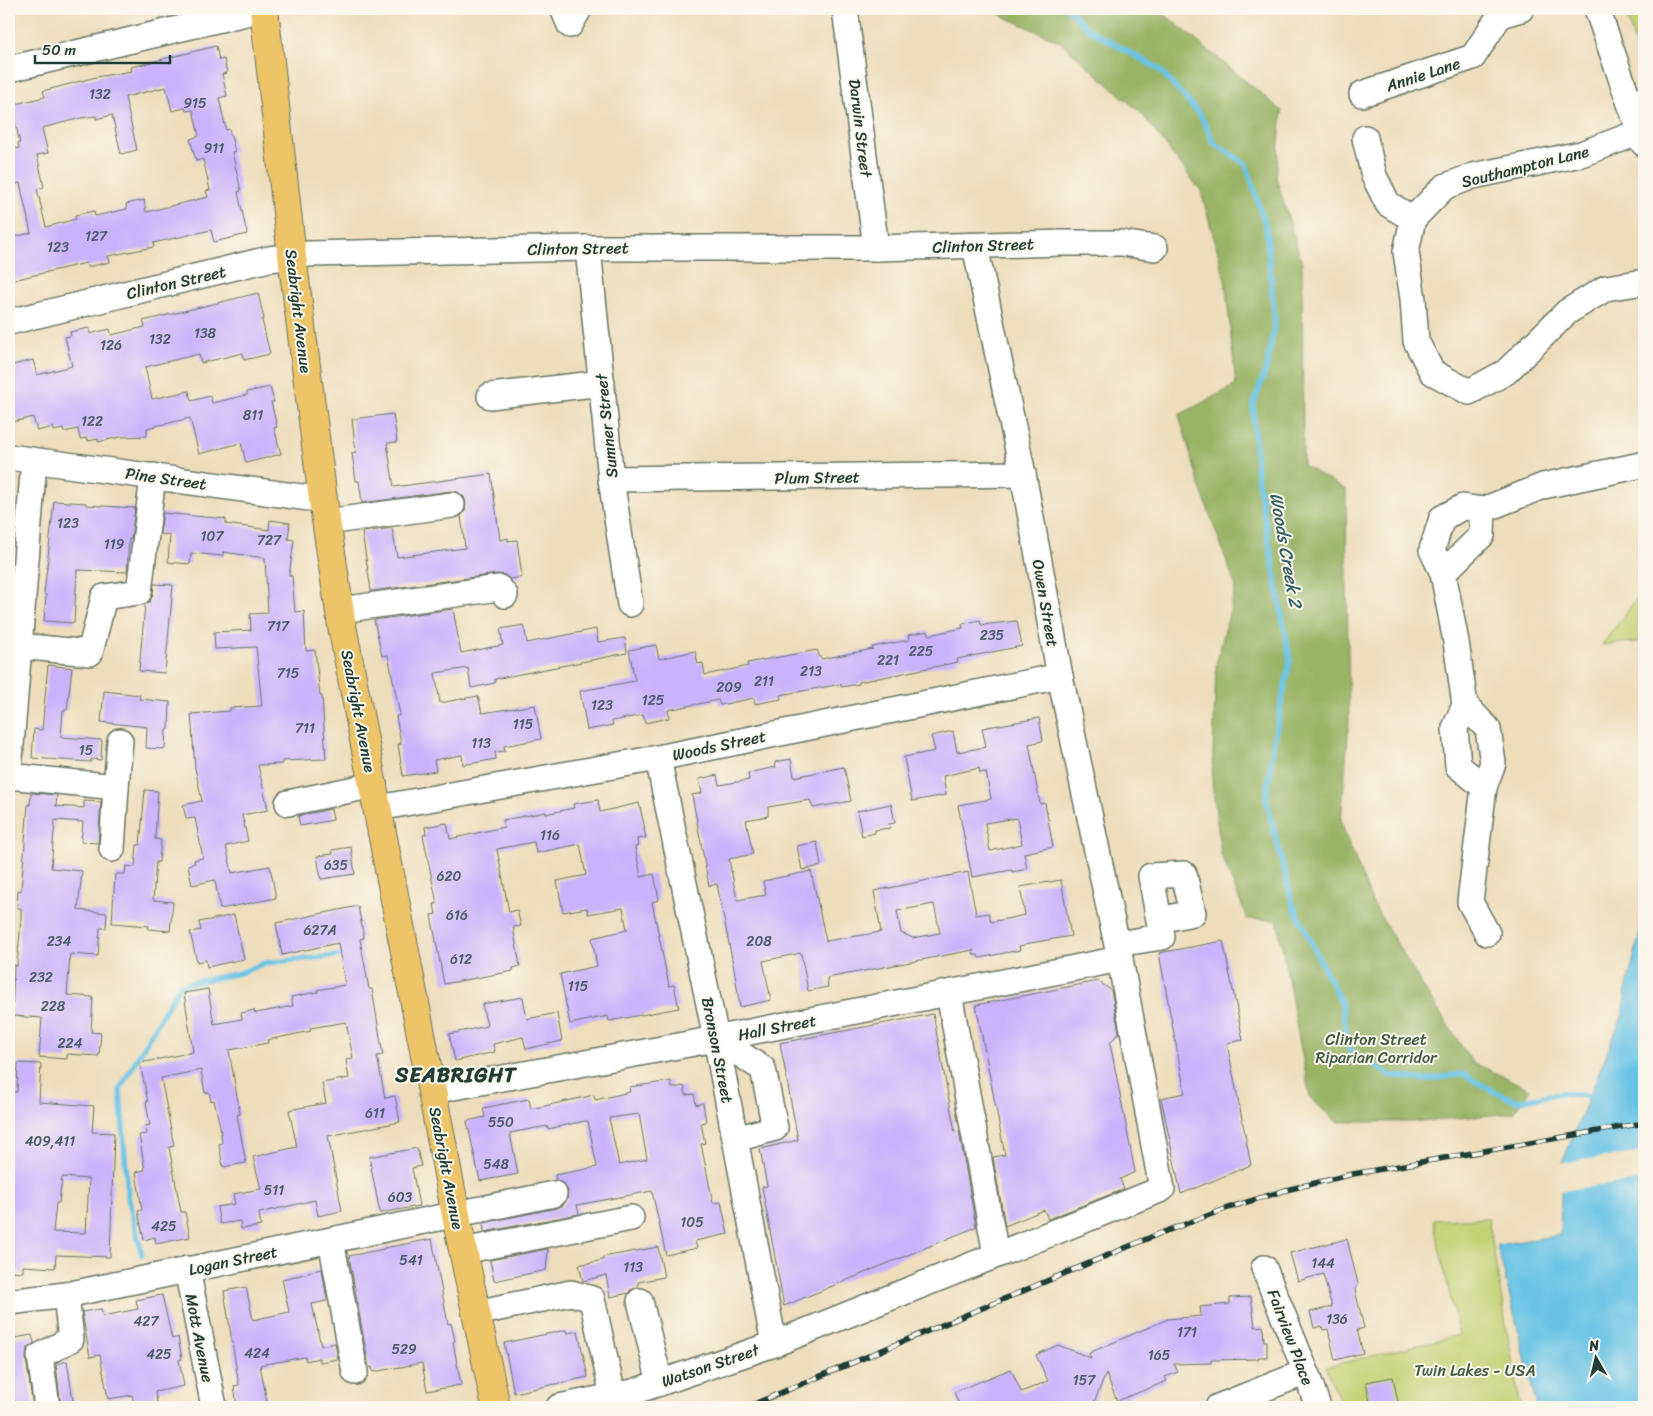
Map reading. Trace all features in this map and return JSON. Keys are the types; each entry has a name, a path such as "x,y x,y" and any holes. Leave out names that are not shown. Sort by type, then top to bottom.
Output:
{"main road":[{"name":"Seabright Avenue","path":"264,9 292,256 324,511 340,610 463,1251 496,1407"}],"street":[{"path":"9,69 264,9"},
{"path":"563,9 570,25 579,9"},
{"name":"Darwin Street","path":"845,9 876,248"},
{"name":"Annie Lane","path":"1362,94 1473,57 1500,15 1521,9"},
{"path":"1597,9 1642,138"},
{"path":"1365,138 1374,176 1388,204 1413,219 1406,252 1413,299 1416,341 1432,372 1469,392 1506,372 1566,312 1606,288 1644,282"},
{"name":"Southampton Lane","path":"1413,219 1444,187 1473,176 1582,154 1642,138"},
{"name":"Clinton Street","path":"9,322 269,259 310,254 588,248 876,248 1121,243 1155,248"},
{"name":"Owen Street","path":"975,246 1023,474 1060,676 1119,952 1162,1189 996,1255"},
{"name":"Sumner Street","path":"588,248 611,479 630,604"},
{"path":"490,396 602,382"},
{"name":"Pine Street","path":"9,458 153,476 324,511 452,506"},
{"path":"9,770 34,460"},
{"path":"1484,787 1458,766 1455,728 1465,705 1443,573 1432,550 1442,518 1463,507 1483,510 1543,486 1641,465 1644,466"},
{"name":"Plum Street","path":"611,479 1023,474"},
{"path":"19,646 90,653 104,597 139,592 153,476"},
{"path":"1443,573 1482,535 1483,510"},
{"path":"340,610 499,588 505,595"},
{"name":"Woods Street","path":"288,803 376,797 658,758 1060,676"},
{"path":"1465,705 1488,729 1493,763 1484,787 1470,902 1487,933"},
{"path":"112,849 120,741"},
{"name":"Bronson Street","path":"658,758 736,1139 774,1344"},
{"path":"9,776 116,787"},
{"name":"Hall Street","path":"432,1091 949,993 1119,952 1162,937 1159,920"},
{"path":"949,993 996,1255"},
{"path":"716,1038 763,1069 775,1128 736,1139"},
{"name":"Logan Street","path":"9,1302 66,1295 554,1194"},
{"path":"463,1251 631,1218"},
{"path":"331,1240 355,1372"},
{"name":"Watson Street","path":"559,1407 613,1396 660,1383 774,1344 996,1255"},
{"name":"Fairview Place","path":"1264,1268 1318,1407"},
{"name":"Mott Avenue","path":"187,1269 214,1407"},
{"path":"476,1313 571,1293 592,1299 613,1396"},
{"path":"47,1407 40,1356 71,1338 66,1295"},
{"path":"640,1301 660,1383"},
{"path":"1218,1407 1306,1372"}],"green space":[{"name":"Clinton Street Riparian Corridor","path":"987,9 1158,9 1282,111 1276,177 1302,263 1303,465 1346,490 1349,722 1341,822 1372,902 1423,987 1472,1062 1530,1089 1514,1113 1412,1122 1337,1122 1310,1098 1277,920 1247,919 1221,854 1212,782 1216,665 1236,587 1201,490 1179,415 1236,385 1225,279 1201,191 1141,113 1059,41"},
{"path":"1624,9 1644,9 1644,72"},
{"path":"1644,589 1644,641 1602,645"},
{"name":"Twin Lakes - USA","path":"1488,1218 1520,1407 1342,1407 1326,1367 1459,1335 1433,1220"}],"water":[{"path":"1644,914 1644,1407 1537,1407 1497,1245 1560,1235 1562,1163 1623,1014 1626,991"}],"pier":[{"path":"1644,1152 1644,1180 1559,1191 1559,1163"}],"building":[{"path":"216,46 219,60 224,59 227,73 222,74 227,96 219,98 226,130 229,129 235,151 232,152 241,191 238,192 247,234 214,242 211,230 153,243 154,247 108,256 110,262 87,267 86,263 9,281 9,245 15,243 13,237 31,233 20,183 9,186 9,150 19,148 18,143 20,143 11,105 45,97 43,91 96,77 132,71 131,67","holes":["166,87 172,111 185,108 186,111 193,110 199,136 190,139 196,161 203,159 210,190 206,191 208,197 146,212 144,200 126,204 127,209 95,216 94,211 75,215 76,219 46,227 37,189 44,187 37,155 48,153 42,128 81,118 96,116 96,119 112,115 121,154 137,150 125,97"]},
{"path":"258,293 270,354 244,360 243,353 201,363 199,354 145,367 152,399 189,391 191,401 210,396 212,403 247,395 247,392 270,387 274,402 271,402 277,427 274,428 281,454 246,463 241,443 199,454 190,418 147,428 147,436 120,437 98,442 98,439 88,441 88,438 80,439 78,429 64,432 63,429 54,431 53,427 37,431 33,417 13,422 12,419 9,420 9,366 33,360 37,375 72,366 65,337 71,336 70,332 89,328 90,334 110,329 111,335 145,327 143,321"},
{"path":"393,414 397,442 387,443 394,487 491,474 500,540 508,538 508,541 517,540 522,577 510,579 505,575 497,574 371,591 362,532 392,528 397,557 465,548 461,516 465,511 466,504 464,497 458,492 450,491 362,503 359,481 356,481 352,453 356,452 352,419"},
{"path":"54,501 135,508 131,539 129,539 127,572 77,570 74,623 44,621 46,595 44,594"},
{"path":"163,513 226,519 226,524 269,530 270,520 290,523 288,539 294,540 289,576 292,576 295,612 304,611 306,651 315,650 320,696 322,696 326,759 282,761 282,764 258,765 268,810 242,815 248,841 226,846 232,873 270,866 276,898 220,909 215,880 192,885 188,865 195,863 194,860 203,858 195,818 186,819 183,805 202,801 195,768 191,714 230,711 230,708 262,706 256,647 215,649 214,632 251,630 250,614 268,613 265,558 223,552 223,556 191,553 190,564 168,562 170,535 160,534"},
{"path":"154,584 173,585 165,673 139,671 145,604 150,602"},
{"path":"453,609 461,653 503,645 500,629 524,625 527,643 596,629 598,642 625,638 627,653 495,679 495,683 471,688 468,668 435,673 440,703 478,696 482,713 535,705 541,739 504,746 505,751 495,752 496,759 463,765 462,755 434,760 436,771 403,776 398,744 401,744 396,716 400,715 388,655 382,656 374,620"},
{"path":"980,620 981,625 1017,621 1022,646 957,659 958,662 859,682 859,684 841,687 841,684 780,695 781,699 755,704 754,698 720,705 718,700 668,710 669,718 645,723 643,715 612,721 613,725 587,730 580,691 635,681 629,650 656,645 659,659 695,651 698,664 703,663 705,675 748,666 747,663 817,650 821,659 873,649 872,647 909,640 908,635 928,631 929,635 963,628 962,624"},
{"path":"48,665 72,668 67,710 63,710 61,737 102,740 101,760 91,759 91,762 32,758 34,729 42,730"},
{"path":"104,691 140,695 139,699 170,702 169,729 166,730 165,749 146,748 147,727 101,722"},
{"path":"1039,718 1043,741 1029,744 1040,804 1045,803 1053,847 1024,853 1027,869 972,877 958,805 991,799 986,772 980,773 979,768 943,776 946,795 912,801 904,757 935,751 931,736 953,731 957,752 986,747 982,728","holes":["1017,818 1022,844 990,851 985,823"]},
{"path":"791,759 794,777 844,767 851,801 813,808 810,800 768,807 768,816 746,820 753,854 729,859 737,900 766,895 763,881 811,871 826,941 881,932 874,891 968,872 976,915 989,913 991,922 1025,915 1020,887 1061,880 1071,936 1025,944 1019,946 1020,950 979,958 978,955 974,955 973,950 827,978 828,987 808,991 801,953 763,961 771,1000 740,1007 717,884 709,886 692,795 702,793 699,779 717,775 719,785 749,780 748,773 776,767 775,762","holes":["934,904 940,933 913,938 901,933 897,911"]},
{"path":"145,790 158,791 155,839 161,840 159,862 156,862 153,900 173,902 170,931 148,929 149,926 112,923 115,874 125,874 126,866 135,867 137,845 140,845"},
{"path":"31,793 57,795 56,806 84,808 84,801 101,802 98,843 81,842 83,822 55,820 51,868 82,871 78,910 107,913 106,928 100,928 98,956 70,954 67,995 93,997 91,1032 101,1033 99,1056 67,1054 67,1059 39,1057 42,1018 12,1016 14,965 17,966 21,920 21,908 17,908 18,890 21,891 28,804 30,805"},
{"path":"598,800 600,812 639,803 646,838 637,839 638,846 635,847 641,877 654,874 659,900 652,902 669,986 674,985 679,1008 609,1021 608,1016 570,1024 560,974 597,966 592,938 627,930 623,908 588,914 587,908 563,912 557,881 586,875 580,844 536,853 534,842 497,849 509,912 517,910 521,926 513,927 520,966 513,968 513,971 444,984 431,915 436,914 434,904 437,904 423,835 426,834 425,827 447,823 450,839 504,827 503,820 546,812 546,814 574,808 573,804"},
{"path":"891,804 895,823 889,824 890,828 875,830 875,833 862,836 857,811"},
{"path":"331,809 333,820 300,826 298,816"},
{"path":"817,842 821,866 802,870 797,846"},
{"path":"351,847 355,874 321,879 317,856 333,854 332,850"},
{"path":"358,906 364,938 360,939 369,989 372,989 383,1055 377,1056 385,1098 395,1096 400,1122 328,1136 342,1211 318,1216 315,1200 259,1213 261,1226 241,1229 240,1221 220,1224 217,1207 235,1204 233,1194 261,1189 253,1157 297,1147 289,1110 326,1103 322,1083 349,1078 346,1060 353,1058 346,1022 310,1028 311,1031 267,1040 268,1043 229,1050 240,1114 237,1115 246,1163 223,1167 219,1144 222,1143 220,1126 214,1100 211,1101 209,1092 205,1093 201,1070 161,1078 174,1146 169,1147 181,1212 185,1212 190,1237 156,1244 155,1237 144,1240 138,1211 142,1210 136,1172 145,1170 139,1135 147,1134 145,1126 150,1125 146,1102 148,1102 140,1063 193,1052 184,993 208,989 214,1024 242,1019 241,1013 254,1010 255,1013 293,1006 291,997 345,985 338,943 282,955 276,923"},
{"path":"234,915 244,959 207,967 206,960 197,962 190,932 201,930 199,922"},
{"path":"1223,941 1243,1040 1227,1043 1251,1165 1181,1194 1161,1098 1185,1093 1159,953"},
{"path":"1098,981 1111,990 1119,1032 1110,1043 1135,1172 1120,1179 1124,1189 1048,1219 1044,1210 1005,1226 993,1157 1005,1155 976,1005"},
{"path":"523,997 527,1019 557,1013 562,1041 526,1049 523,1037 493,1044 495,1052 455,1061 449,1034 487,1026 482,1004"},
{"path":"933,1014 955,1132 959,1131 976,1227 784,1306 762,1187 767,1186 760,1149 798,1140 780,1043"},
{"path":"18,1063 41,1064 39,1102 94,1106 92,1132 114,1133 110,1257 56,1255 55,1268 23,1266 23,1272 9,1271 9,1092 17,1092","holes":["62,1177 89,1179 86,1233 53,1232 56,1203 59,1203"]},
{"path":"671,1081 672,1088 684,1086 686,1095 694,1094 696,1105 703,1103 706,1122 701,1123 705,1143 701,1144 713,1203 721,1202 728,1234 695,1241 697,1248 666,1255 652,1191 577,1205 579,1214 484,1232 483,1223 557,1208 563,1205 567,1199 568,1191 564,1184 556,1180 555,1175 597,1167 588,1121 585,1121 548,1129 547,1126 510,1133 518,1174 480,1181 467,1121 485,1117 483,1108 529,1099 531,1109 594,1095 595,1100 630,1092 629,1087","holes":["639,1114 647,1159 619,1165 609,1118"]},
{"path":"417,1148 421,1166 412,1168 419,1206 380,1213 369,1157"},
{"path":"432,1239 448,1324 451,1323 455,1341 453,1342 461,1385 427,1391 422,1363 373,1372 372,1367 369,1368 349,1256"},
{"path":"1347,1239 1358,1284 1355,1290 1364,1328 1357,1330 1363,1353 1335,1360 1328,1329 1323,1330 1322,1326 1314,1328 1310,1312 1332,1307 1323,1274 1298,1281 1290,1253"},
{"path":"658,1247 664,1277 638,1282 638,1287 630,1290 629,1293 610,1297 606,1275 583,1281 579,1265 603,1260 603,1257"},
{"path":"548,1249 546,1270 494,1281 490,1260"},
{"path":"322,1269 327,1301 312,1304 321,1346 335,1343 338,1359 320,1362 319,1358 306,1361 305,1357 260,1365 268,1407 237,1407 234,1386 239,1385 224,1291 246,1287 253,1320 289,1312 282,1279"},
{"path":"162,1295 172,1339 178,1337 182,1359 179,1360 184,1386 155,1392 158,1407 134,1407 132,1395 108,1399 100,1355 90,1357 82,1312 101,1309 103,1316 138,1309 136,1300"},
{"path":"1251,1297 1255,1327 1263,1326 1264,1341 1267,1341 1267,1357 1258,1357 1258,1359 1211,1360 1211,1363 1174,1364 1178,1372 1165,1377 1167,1381 1117,1401 1106,1374 1092,1407 960,1407 954,1392 1011,1369 1021,1392 1048,1381 1036,1355 1058,1345 1091,1358 1089,1353 1168,1319 1201,1316 1200,1307 1230,1304 1230,1298"},
{"path":"566,1330 567,1333 578,1331 588,1377 514,1393 504,1343"},
{"path":"32,1335 34,1343 27,1349 26,1358 33,1407 9,1407 9,1339"},
{"path":"67,1361 74,1407 61,1407 56,1364"},
{"path":"1393,1377 1399,1407 1371,1407 1366,1382"}],"waterway":[{"name":"Woods Creek 2","path":"1068,9 1088,29 1159,69 1200,115 1214,143 1246,164 1266,228 1275,321 1267,366 1253,406 1257,476 1290,660 1274,741 1266,799 1293,905 1341,1003 1349,1049 1389,1075 1424,1080 1462,1074 1493,1091 1517,1101 1562,1093 1597,1097"},
{"path":"142,1255 128,1196 120,1089 180,985 240,973 265,963 344,955"}],"railway":[{"path":"747,1407 1156,1235 1228,1208 1286,1190 1353,1174 1644,1123"}],"district":[{"name":"SEABRIGHT","path":"456,1075"}]}
